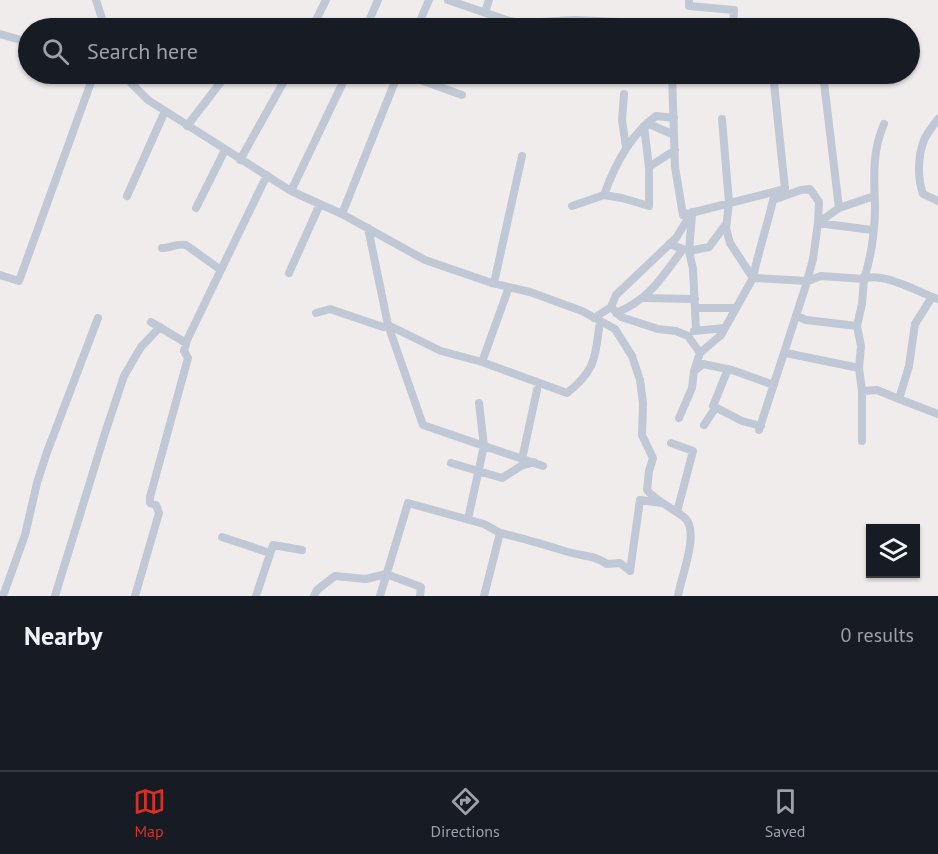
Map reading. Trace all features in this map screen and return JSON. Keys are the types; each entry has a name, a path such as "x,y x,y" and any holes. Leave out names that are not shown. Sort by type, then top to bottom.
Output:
{"street":[{"path":"96,0 102,18"},
{"path":"317,18 326,0"},
{"path":"370,18 378,0"},
{"path":"421,18 429,0"},
{"path":"448,0 501,18"},
{"path":"484,12 489,0"},
{"path":"689,0 689,6 734,10 734,18"},
{"path":"0,34 18,39"},
{"path":"0,275 19,281 90,84"},
{"path":"134,84 148,100 291,192 342,214 425,260 494,284 530,292 582,311 615,329 632,356 637,372 643,403 642,435 653,458 646,486 650,494 687,520 692,534 678,596"},
{"path":"187,126 219,84"},
{"path":"240,159 282,84"},
{"path":"291,192 342,84"},
{"path":"342,214 394,84"},
{"path":"432,84 462,95"},
{"path":"672,84 675,150 682,215 785,189 774,84"},
{"path":"824,84 839,208"},
{"path":"624,94 622,120 626,149"},
{"path":"127,196 165,111"},
{"path":"603,195 632,138 656,116 674,118"},
{"path":"722,119 729,203 726,224 730,243 753,278"},
{"path":"938,119 924,139 919,174 923,194 938,201"},
{"path":"645,124 674,135"},
{"path":"572,206 603,195 649,206 649,166 645,124"},
{"path":"862,441 862,391 859,368 861,346 857,326 875,208 873,169 877,140 884,124"},
{"path":"196,208 225,150"},
{"path":"649,166 675,150"},
{"path":"494,284 522,156"},
{"path":"135,596 159,513 156,505 150,503 150,497 188,358 184,351 186,344 267,175"},
{"path":"679,418 692,388 694,371 700,353 721,335 753,278 773,200 810,189 819,202 813,259 786,353 760,428 713,405 728,369"},
{"path":"818,223 839,208 874,196"},
{"path":"289,273 320,204"},
{"path":"614,310 616,295 676,238 692,212"},
{"path":"692,212 689,251 693,269 696,330"},
{"path":"818,223 872,230"},
{"path":"689,251 710,247 726,224"},
{"path":"368,228 389,326 423,425 543,466"},
{"path":"597,319 614,310 633,306 652,291 683,249 669,244"},
{"path":"162,248 186,245 221,270"},
{"path":"753,278 808,280 821,276 864,279 870,276 887,279 935,298 915,324 909,366 898,399"},
{"path":"482,362 509,287"},
{"path":"643,298 736,309"},
{"path":"316,313 330,309 383,327 389,326 441,351 482,362 567,393 584,380 595,361 597,319"},
{"path":"614,310 621,317 688,336 700,353"},
{"path":"797,316 806,320 857,326"},
{"path":"3,596 25,535 47,452 98,318"},
{"path":"151,322 186,344"},
{"path":"55,596 124,376 141,347 160,327"},
{"path":"688,336 696,330 725,328"},
{"path":"786,353 859,368"},
{"path":"694,371 703,364 728,369 774,385"},
{"path":"522,459 537,390"},
{"path":"862,391 877,390 938,414"},
{"path":"468,519 484,446 479,403"},
{"path":"704,424 716,407"},
{"path":"671,443 693,451 677,513"},
{"path":"452,463 502,478 521,466 534,462"},
{"path":"380,596 408,503 468,519 484,524 500,533 536,541 578,555 593,555 607,564 620,563 630,571 640,500 663,503"},
{"path":"484,596 500,533"},
{"path":"222,537 270,553"},
{"path":"256,596 273,545 302,550"},
{"path":"315,596 316,590 335,576 366,579 386,574 421,587 420,596"}]}
